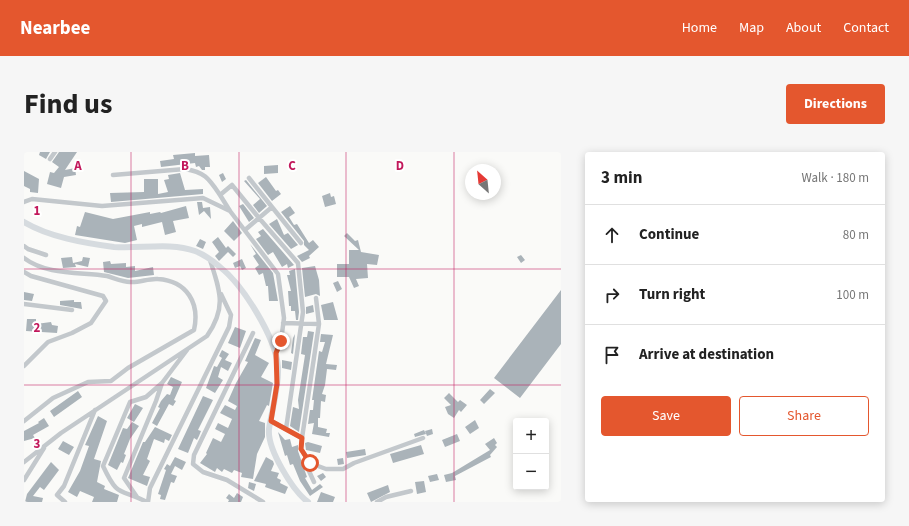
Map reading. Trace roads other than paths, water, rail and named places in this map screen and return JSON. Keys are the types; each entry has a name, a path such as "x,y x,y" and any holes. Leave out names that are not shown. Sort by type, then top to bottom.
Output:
{"street":[{"path":"50,159 55,152"},
{"path":"113,175 185,169 197,171 206,176 230,211 278,274 283,323 281,341 276,353"},
{"path":"249,178 301,243"},
{"path":"220,195 232,185 298,263 303,312 286,429"},
{"path":"24,202 32,199 102,206 203,198 230,211"},
{"path":"245,230 272,207"},
{"path":"24,222 51,234 114,247 184,248 196,251 221,267 252,302 276,353 277,384 269,430 274,452 283,470 304,501"},
{"path":"24,246 46,255"},
{"path":"24,258 35,266 115,278 130,282 157,278 174,281 186,289 192,300 196,320 194,330 128,368 117,378 111,381 88,382 76,386 52,398 24,421"},
{"path":"190,347 162,383 146,397 130,402 103,466 112,485 120,492 148,502 150,488 229,327 231,314 221,294 210,260"},
{"path":"24,272 32,276 103,296 106,301 91,323 48,342 24,365"},
{"path":"24,462 46,444 95,410 207,336 217,322 221,294"},
{"path":"316,298 319,324 301,449 310,463 326,469 343,469 354,463 423,438"},
{"path":"24,304 72,310"},
{"path":"283,323 319,324"},
{"path":"253,334 194,455 193,464 203,472 227,480 263,502"},
{"path":"137,497 124,478 162,383"},
{"path":"65,502 57,495 64,486 95,410"},
{"path":"271,421 302,438"},
{"path":"24,480 46,444"},
{"path":"310,463 309,471 314,482"},
{"path":"377,502 386,497 411,491"}]}
